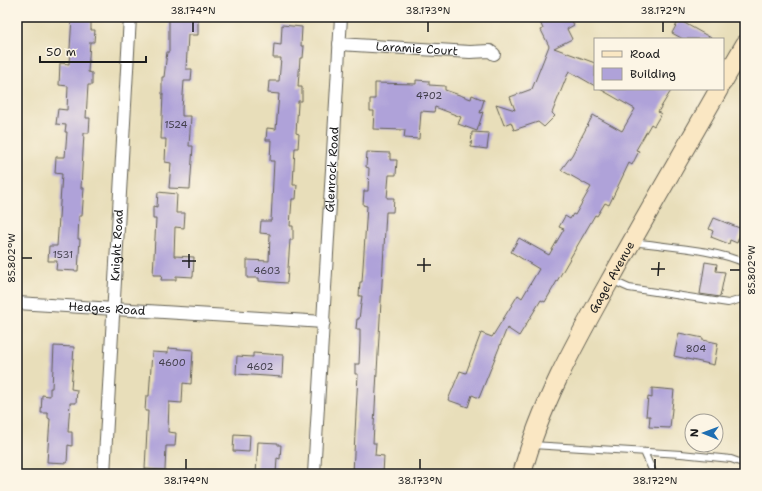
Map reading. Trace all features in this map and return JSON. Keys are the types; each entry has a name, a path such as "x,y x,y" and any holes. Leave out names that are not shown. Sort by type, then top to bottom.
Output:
{"street":[{"name":"Knight Road","path":"104,474 130,17"},
{"name":"Glenrock Road","path":"314,474 341,17"},
{"name":"Laramie Court","path":"339,44 470,52 490,51 494,54"},
{"path":"724,80 745,44"},
{"name":"Gagel Avenue","path":"522,474 530,445 553,386 575,342 718,90"},
{"name":"Hedges Road","path":"17,304 324,322"}],"lane":[{"path":"631,242 711,253 734,258 745,263"},
{"path":"610,280 629,288 728,303 742,299 745,295"},
{"path":"530,445 731,459 745,464"},
{"path":"644,452 654,474"}],"building":[{"path":"72,17 91,17 91,30 95,30 94,42 90,42 88,72 92,73 92,85 88,85 86,118 90,118 89,133 84,133 81,188 84,188 82,216 79,216 78,239 80,239 78,271 56,270 57,261 48,261 49,246 57,246 62,174 55,173 56,157 65,157 67,132 65,132 66,125 56,124 58,109 67,110 68,86 59,85 60,63 69,64"},
{"path":"169,17 197,17 198,23 198,35 188,35 186,69 192,69 191,81 184,81 182,109 182,116 191,116 189,146 193,146 190,189 169,188 171,163 165,162 166,139 161,139 163,94 162,77 164,77 167,52 169,52"},
{"path":"538,17 570,17 574,25 567,29 572,39 554,48 594,63 594,85 569,71 552,113 555,116 544,127 538,122 514,130 511,122 504,125 496,104 515,110 510,97 532,89 549,46 541,30 543,29"},
{"path":"679,20 711,38 681,38 672,33"},
{"path":"282,25 302,27 301,46 304,46 303,58 300,58 298,87 302,87 302,101 298,101 296,133 299,134 298,148 295,148 293,185 297,185 296,199 292,199 290,226 293,226 293,240 290,240 287,283 259,281 259,278 247,278 247,260 269,261 270,234 260,233 261,221 271,221 274,161 270,161 271,140 266,140 267,128 276,129 279,94 268,93 269,81 279,81 281,58 273,58 274,44 281,45"},
{"path":"416,80 429,81 429,85 445,86 445,90 471,99 472,95 484,100 480,113 483,112 477,131 458,124 461,117 435,107 434,112 421,111 419,139 404,138 405,130 373,129 374,111 370,111 370,99 375,99 375,83 416,84"},
{"path":"602,90 671,90 658,112 661,114 654,126 651,124 636,150 639,151 632,165 629,163 609,205 605,203 597,216 595,215 545,302 541,300 519,336 507,328 479,398 472,395 468,407 448,400 460,371 466,373 481,333 492,337 518,295 522,298 539,269 511,252 519,238 549,255 564,229 559,227 565,216 570,219 573,214 575,215 591,187 561,170 572,155 593,115 622,131 635,109"},
{"path":"472,132 489,133 487,149 471,147"},
{"path":"367,152 390,153 390,160 397,160 396,175 389,175 387,198 394,198 393,212 386,212 373,443 376,443 375,455 384,456 383,474 353,473 358,374 355,374 355,364 359,364 360,341 360,329 356,329 362,296 359,296 360,282 362,282 367,206 363,205 364,191 368,191 369,168 366,167"},
{"path":"158,192 177,194 176,213 185,213 184,228 175,227 174,256 194,257 193,277 176,276 176,280 161,280 162,275 153,275 156,219 153,219 153,206 157,207"},
{"path":"714,218 742,229 737,243 730,240 729,244 711,237 713,231 709,229"},
{"path":"705,262 717,264 716,271 725,272 720,297 700,294"},
{"path":"679,333 718,343 714,365 674,356"},
{"path":"54,346 74,347 71,389 77,390 76,403 70,403 68,432 72,432 72,446 68,445 67,463 47,462 50,419 48,418 48,413 41,413 42,395 50,396 50,388 52,388"},
{"path":"168,348 193,350 191,384 183,383 182,403 169,402 168,432 176,433 175,446 166,446 165,470 145,469 148,411 145,411 146,396 149,396 152,352 168,353"},
{"path":"253,353 283,355 282,377 236,374 237,356 253,357"},
{"path":"652,388 674,390 670,428 649,427 650,416 646,416 648,397 652,398"},
{"path":"234,434 250,435 249,452 233,451"},
{"path":"258,442 278,443 278,445 281,445 280,459 277,458 276,474 256,474"}]}
